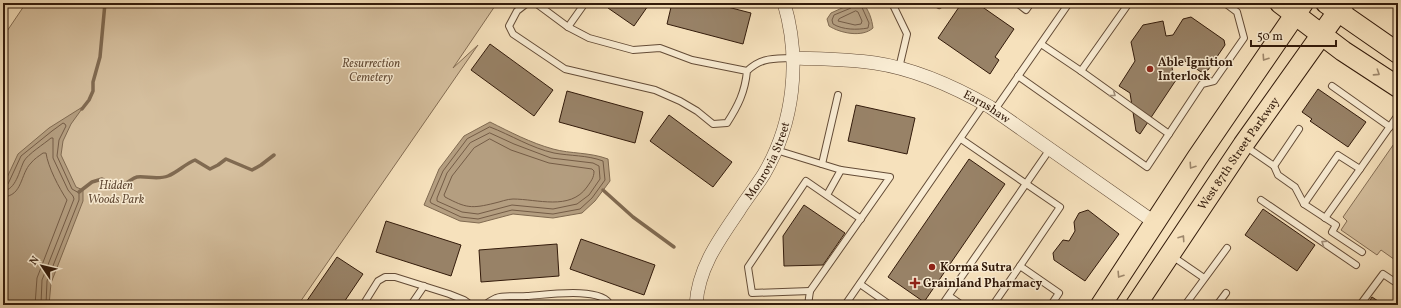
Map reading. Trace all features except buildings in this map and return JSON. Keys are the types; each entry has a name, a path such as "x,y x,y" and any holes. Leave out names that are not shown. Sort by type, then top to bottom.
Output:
{"main road":[{"name":"West 87th Street Parkway","path":"1136,305 1171,255 1243,145 1322,34 1336,6"},
{"path":"1336,6 1398,53"},
{"path":"1100,305 1292,7 1322,34 1343,50 1398,87"}],"street":[{"name":"Monrovia Street","path":"696,305 700,282 712,252 764,174 776,150 784,129 791,101 793,58 791,33 784,3"},
{"name":"Earnshaw","path":"793,58 877,63 899,68 935,80 974,98 1154,222"}],"lane":[{"path":"568,27 585,3"},
{"path":"892,3 907,34 899,68"},
{"path":"1017,3 1026,10 1031,3"},
{"path":"846,305 961,138 1018,76 1069,3"},
{"path":"1081,71 1129,3"},
{"path":"1018,76 1147,167 1202,84 1214,81 1244,38 1237,12 1225,3"},
{"path":"747,71 692,60 660,48 633,50 589,38 568,27 537,4 526,4 516,11 509,26 513,34 565,69 655,90 680,101 697,111 713,124 727,123 738,106 745,86 747,71 756,63 768,59 793,58"},
{"path":"1041,44 1169,134"},
{"path":"1332,86 1390,127"},
{"path":"822,164 838,94"},
{"path":"1325,218 1398,115"},
{"path":"1274,166 1299,129"},
{"path":"961,138 1060,207 993,305"},
{"path":"1243,145 1274,166 1278,175 1295,187 1304,204 1336,225 1332,232 1362,252"},
{"path":"942,305 1050,149"},
{"path":"776,150 841,170 890,177 810,291 808,305"},
{"path":"1304,204 1338,155 1360,170"},
{"path":"826,195 841,170"},
{"path":"810,291 752,293 748,267 806,181 861,219"},
{"path":"1261,200 1356,265"},
{"path":"1185,305 1227,248"},
{"path":"1171,255 1204,278"},
{"path":"1020,266 1059,293 1051,305"},
{"path":"1360,305 1383,274 1398,284"},
{"path":"362,305 378,281 384,277 395,276 449,294 464,300 471,305"},
{"path":"860,284 890,305"},
{"path":"411,305 424,286"},
{"path":"486,305 496,298 572,293 590,294 603,298 609,302 610,305"},
{"path":"1217,305 1226,293"},
{"path":"949,296 962,305"}],"green space":[{"name":"Hidden Woods Park","path":"26,3 497,3 453,68 478,45 298,305 3,305 3,37"},
{"path":"1398,138 1398,262 1381,250 1377,255 1341,230 1347,221 1343,217"}],"water":[{"path":"853,3 862,3 867,8 873,28 857,34 839,31 829,26 827,19 831,13"},
{"path":"84,106 71,124 63,141 61,155 76,187 83,190 83,201 51,283 49,305 3,305 3,186 18,154 49,128"},
{"path":"490,122 545,147 560,151 594,155 608,159 610,181 595,201 582,213 553,218 513,214 479,223 460,221 424,205 439,169 464,136"}],"waterway":[{"path":"82,109 89,100 93,91 93,82 100,57 105,3"},
{"path":"79,192 92,182 102,179 110,183 119,184 126,183 137,177 164,177 172,174 195,160 210,169 226,159 252,170 274,155"},
{"path":"603,190 633,217 674,247"}],"place":[{"name":"Able Ignition Interlock","path":"1150,69"},
{"name":"Korma Sutra","path":"932,267"},
{"name":"Grainland Pharmacy","path":"915,283"}],"park label":[{"name":"Resurrection Cemetery","path":"371,70"}]}
